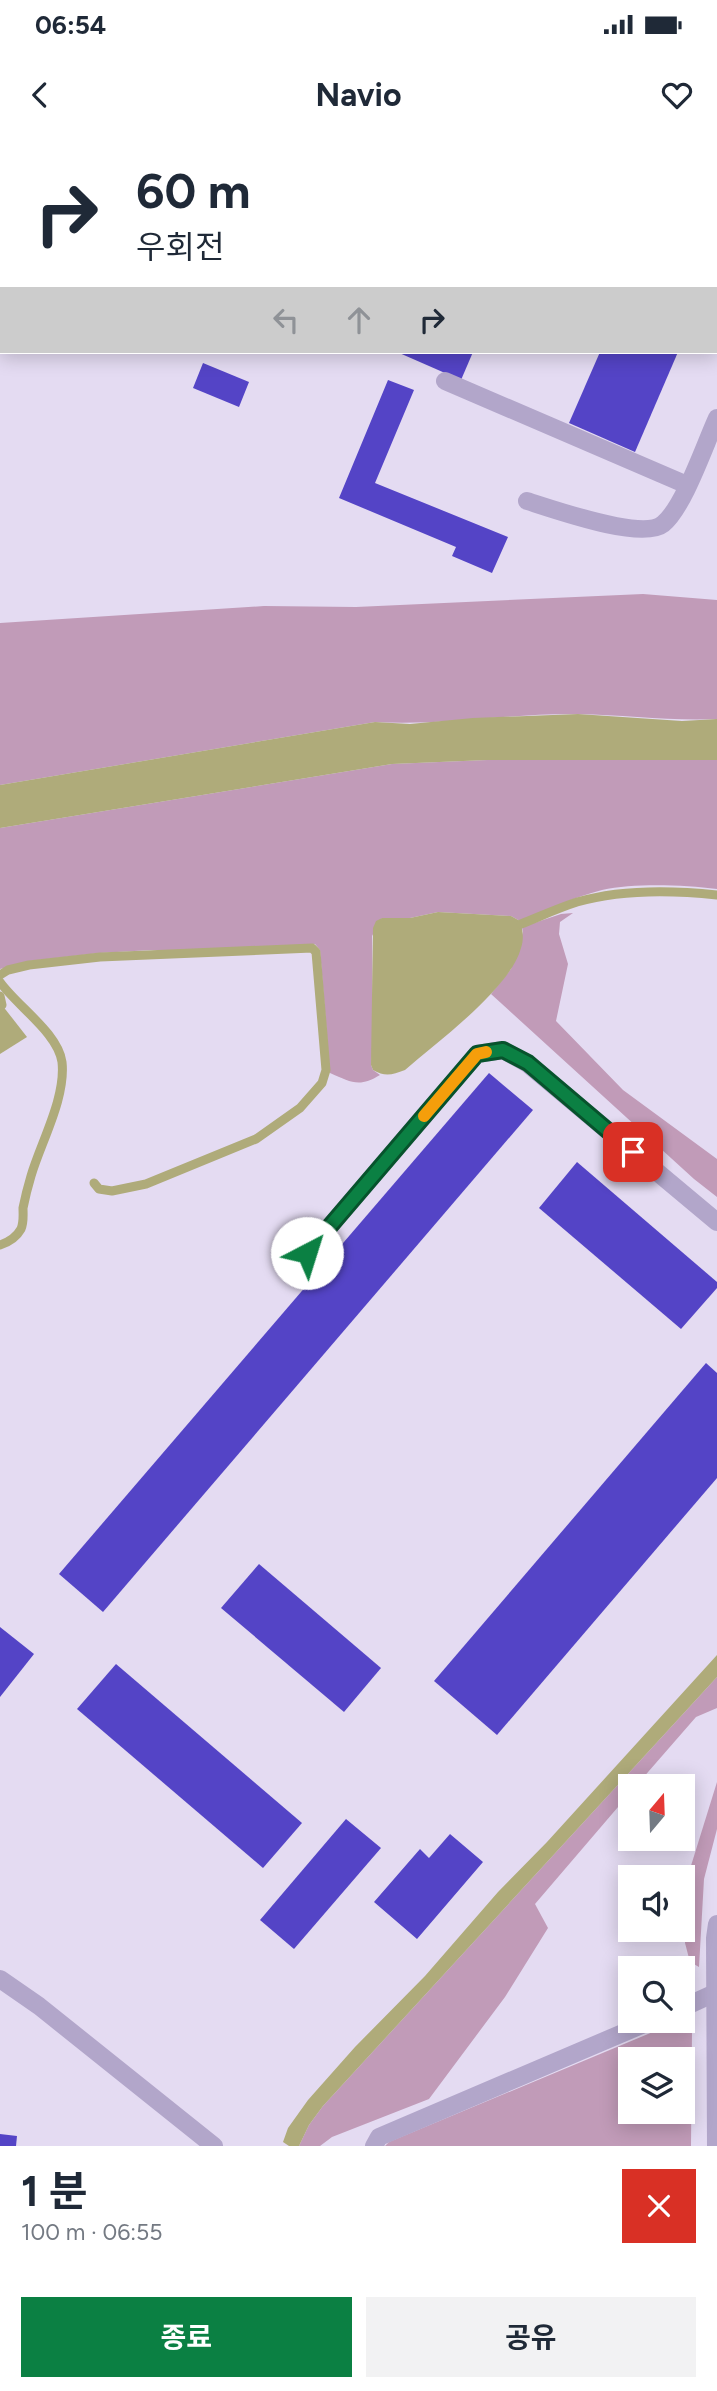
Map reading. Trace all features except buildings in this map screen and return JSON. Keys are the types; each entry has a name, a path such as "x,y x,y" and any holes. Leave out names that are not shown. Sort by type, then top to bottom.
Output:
{"street":[{"path":"445,382 687,485"},
{"path":"527,501 608,524 640,530 662,526 687,485 717,418"},
{"path":"307,1253 477,1054 503,1050 528,1063 717,1222"},
{"path":"716,2146 717,1924"},
{"path":"0,1979 39,2006 215,2146"},
{"path":"695,2002 715,1993"},
{"path":"374,2146 379,2137 623,2033"}],"shaded area":[{"path":"643,594 717,600 717,719 553,714 425,722 375,722 0,785 0,623 264,606 356,607"},
{"path":"578,714 682,721 717,719 717,760 487,760 392,764 0,828 0,785 375,722 410,724 473,718"},
{"path":"487,760 717,760 717,889 659,885 602,890 520,921 511,916 438,912 410,918 382,918 372,936 371,1065 380,1075 360,1082 330,1073 320,950 315,944 100,953 30,961 0,969 0,828 392,764"},
{"path":"438,912 511,916 520,921 523,934 521,948 503,980 471,1014 405,1070 381,1074 373,1070 371,1065 373,928 376,921 382,918 410,918"},
{"path":"573,913 560,922 559,934 568,964 556,1021 623,1090 717,1159 717,1197 491,994 511,969 523,932 522,927 561,914"},
{"path":"2,1005 27,1037 0,1054 0,1006"},
{"path":"717,1655 717,1677 628,1774 618,1774 618,1785 323,2106 309,2125 299,2146 289,2146 283,2142 288,2128 308,2100"},
{"path":"717,1677 717,1708 696,1717 646,1774 628,1774"},
{"path":"717,1782 717,1829 704,1879 699,1967 695,1965 695,1956 688,1956 685,1943 695,1942 695,1865 691,1865"},
{"path":"618,1785 618,1807 535,1904 548,1928 505,1997 429,2099 332,2137 320,2146 299,2146 309,2125 323,2106"},
{"path":"650,2033 692,2033 692,2047 618,2047 618,2124 691,2124 691,2146 385,2146 389,2142"}],"waterway":[{"path":"521,924 577,902 611,895 664,892 717,895"},
{"path":"0,975 8,970 29,965 100,957 312,948 316,952 326,1070 322,1083 300,1108 256,1139 146,1184 112,1191 99,1189 94,1183"},
{"path":"0,982 45,1030 59,1051 62,1062 57,1105 35,1163 23,1208 21,1229 12,1239 0,1245"},
{"path":"0,996 2,1005"}],"slow traffic":[{"path":"424,1116 477,1054 486,1052"}],"route":[{"path":"307,1253 477,1054 503,1050 528,1063 633,1152"}]}
